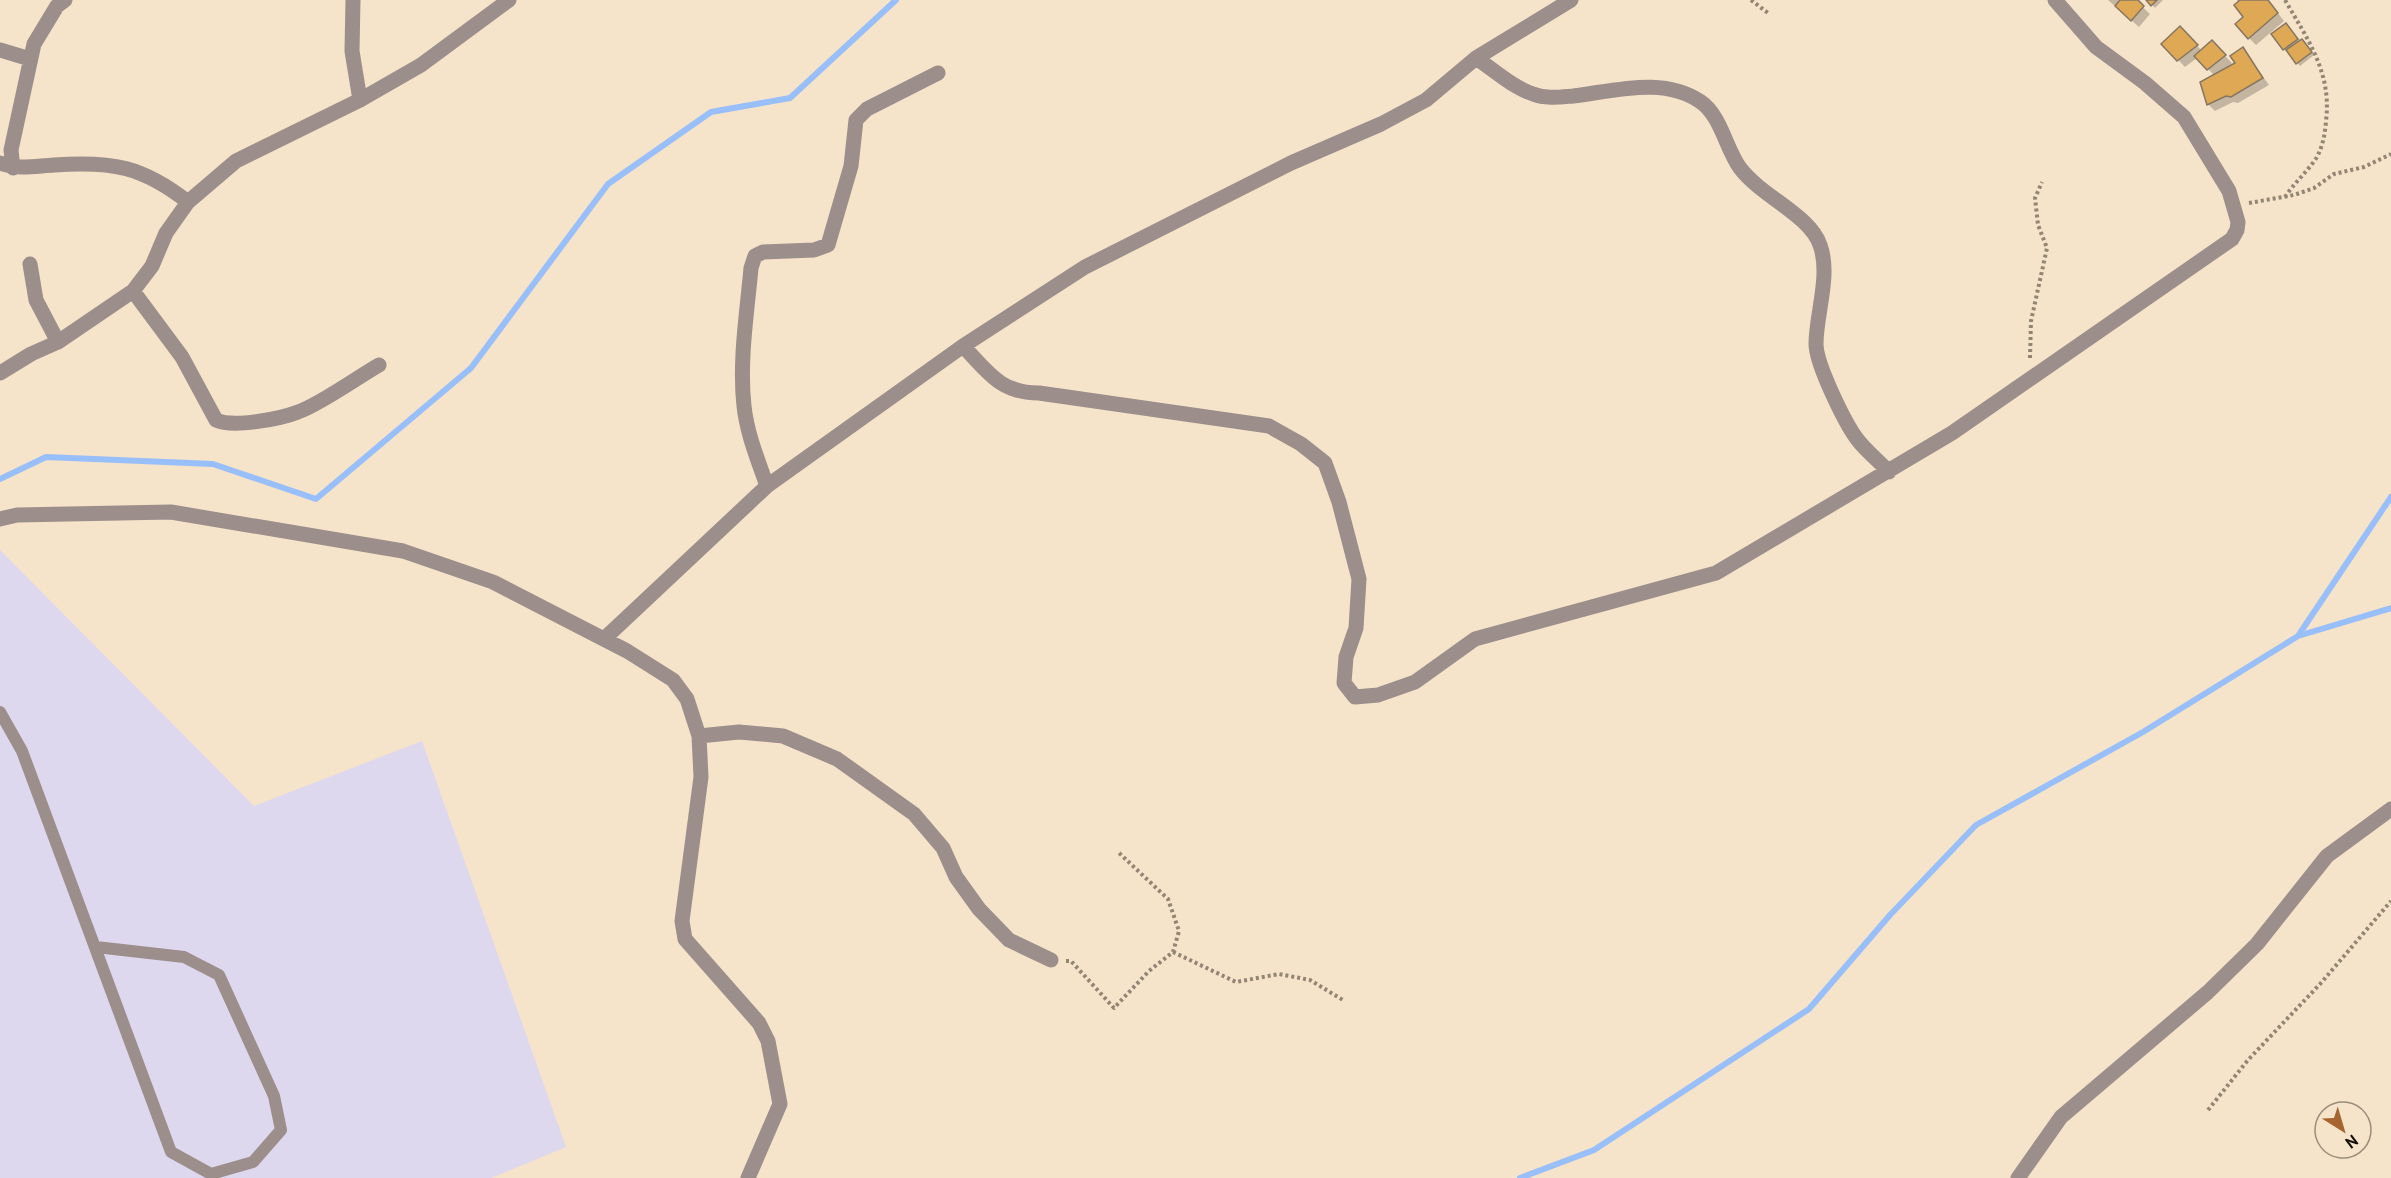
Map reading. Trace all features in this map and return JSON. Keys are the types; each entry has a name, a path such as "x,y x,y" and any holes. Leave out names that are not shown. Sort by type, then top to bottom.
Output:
{"street":[{"path":"64,0 43,26 30,59 24,101 6,165 93,164 128,168 164,183 188,202"},
{"path":"352,0 352,51 360,100"},
{"path":"0,373 31,354 58,342 133,291 152,266 166,233 188,202 236,161 360,100 421,65 509,0"},
{"path":"604,639 767,486 963,346 1085,267 1291,163 1381,124 1426,100 1476,58 1571,0"},
{"path":"963,346 1000,384 1019,393 1051,395 1269,426 1301,444 1325,463 1339,502 1359,579 1356,628 1346,657 1344,683 1354,697 1378,695 1415,682 1475,639 1716,573 1889,472 2029,380 2232,239 2238,222 2229,191 2184,117 2145,82 2096,47 2055,0"},
{"path":"0,50 30,59"},
{"path":"1476,58 1534,95 1553,98 1658,86 1687,93 1704,104 1713,115 1735,161 1746,176 1782,207 1808,223 1821,246 1823,269 1815,347 1821,368 1857,440 1889,472"},
{"path":"767,486 752,442 744,406 743,354 751,268 755,256 773,251 814,250 828,245 851,166 856,120 867,109 938,73"},
{"path":"30,264 36,300 58,342"},
{"path":"133,291 182,357 216,420 224,423 299,412 379,364"},
{"path":"0,519 17,515 171,512 403,551 493,582 604,639 673,680 687,699 699,736 701,777 682,921 685,939 759,1023 768,1041 780,1104 748,1178"},
{"path":"699,736 739,732 783,736 837,759 914,814 943,848 956,877 978,909 1009,940 1051,960"},
{"path":"2018,1178 2061,1117 2208,992 2257,944 2328,856 2391,809"}],"lane":[{"path":"0,712 22,751 171,1152 212,1174 253,1162 281,1130 274,1096 219,975 184,957 96,947"}],"path":[{"path":"1750,0 1767,14"},
{"path":"2285,0 2314,47 2322,68 2328,107 2324,140 2316,158 2285,197"},
{"path":"2234,207 2285,197 2313,188 2334,174 2364,167 2391,154"},
{"path":"2029,380 2031,321 2047,249 2038,225 2035,198 2042,182"},
{"path":"1051,960 1071,961 1114,1008 1149,970 1173,952 1179,931 1168,899 1117,851"},
{"path":"2208,1110 2248,1060 2321,983 2391,901"},
{"path":"1173,952 1236,982 1279,974 1310,980 1343,1000"}],"shaded area":[{"path":"0,550 254,806 422,741 566,1147 491,1178 0,1178"}],"building":[{"path":"2120,0 2138,0 2144,6 2131,21 2115,6"},
{"path":"2146,0 2157,0 2151,6"},
{"path":"2240,0 2268,0 2278,13 2248,39 2235,24 2243,17 2234,5"},
{"path":"2286,23 2298,39 2283,50 2271,34"},
{"path":"2180,26 2198,45 2177,61 2161,44"},
{"path":"2302,39 2312,52 2296,64 2286,50"},
{"path":"2212,40 2226,55 2207,70 2194,56"},
{"path":"2243,47 2263,78 2231,97 2226,96 2207,105 2200,82 2235,63 2230,56"}],"waterway":[{"path":"0,479 46,457 213,464 316,499 471,368 608,184 711,112 790,98 896,0"},
{"path":"2298,636 2391,497"},
{"path":"1520,1178 1594,1150 1809,1009 1890,915 1976,825 2143,732 2298,636 2391,608"}]}
